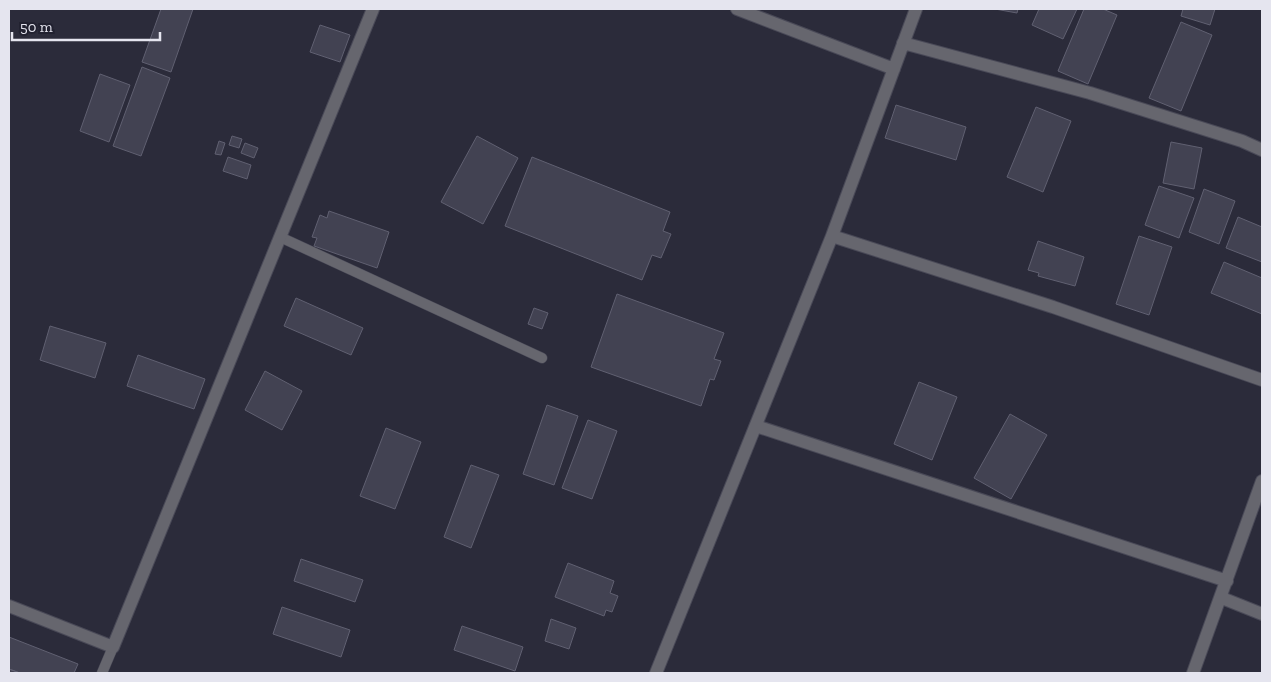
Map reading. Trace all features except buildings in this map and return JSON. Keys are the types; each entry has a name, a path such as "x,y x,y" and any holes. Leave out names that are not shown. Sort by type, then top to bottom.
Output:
{"street":[{"path":"9,606 113,647 373,9"},
{"path":"737,9 894,69"},
{"path":"656,673 832,236 916,9"},
{"path":"903,43 1090,93 1242,141 1262,150"},
{"path":"832,236 1053,307 1262,380"},
{"path":"756,426 1227,581"},
{"path":"1194,673 1262,481"},
{"path":"1222,598 1262,614"}],"lane":[{"path":"280,237 542,358"},
{"path":"102,673 113,647"}]}
